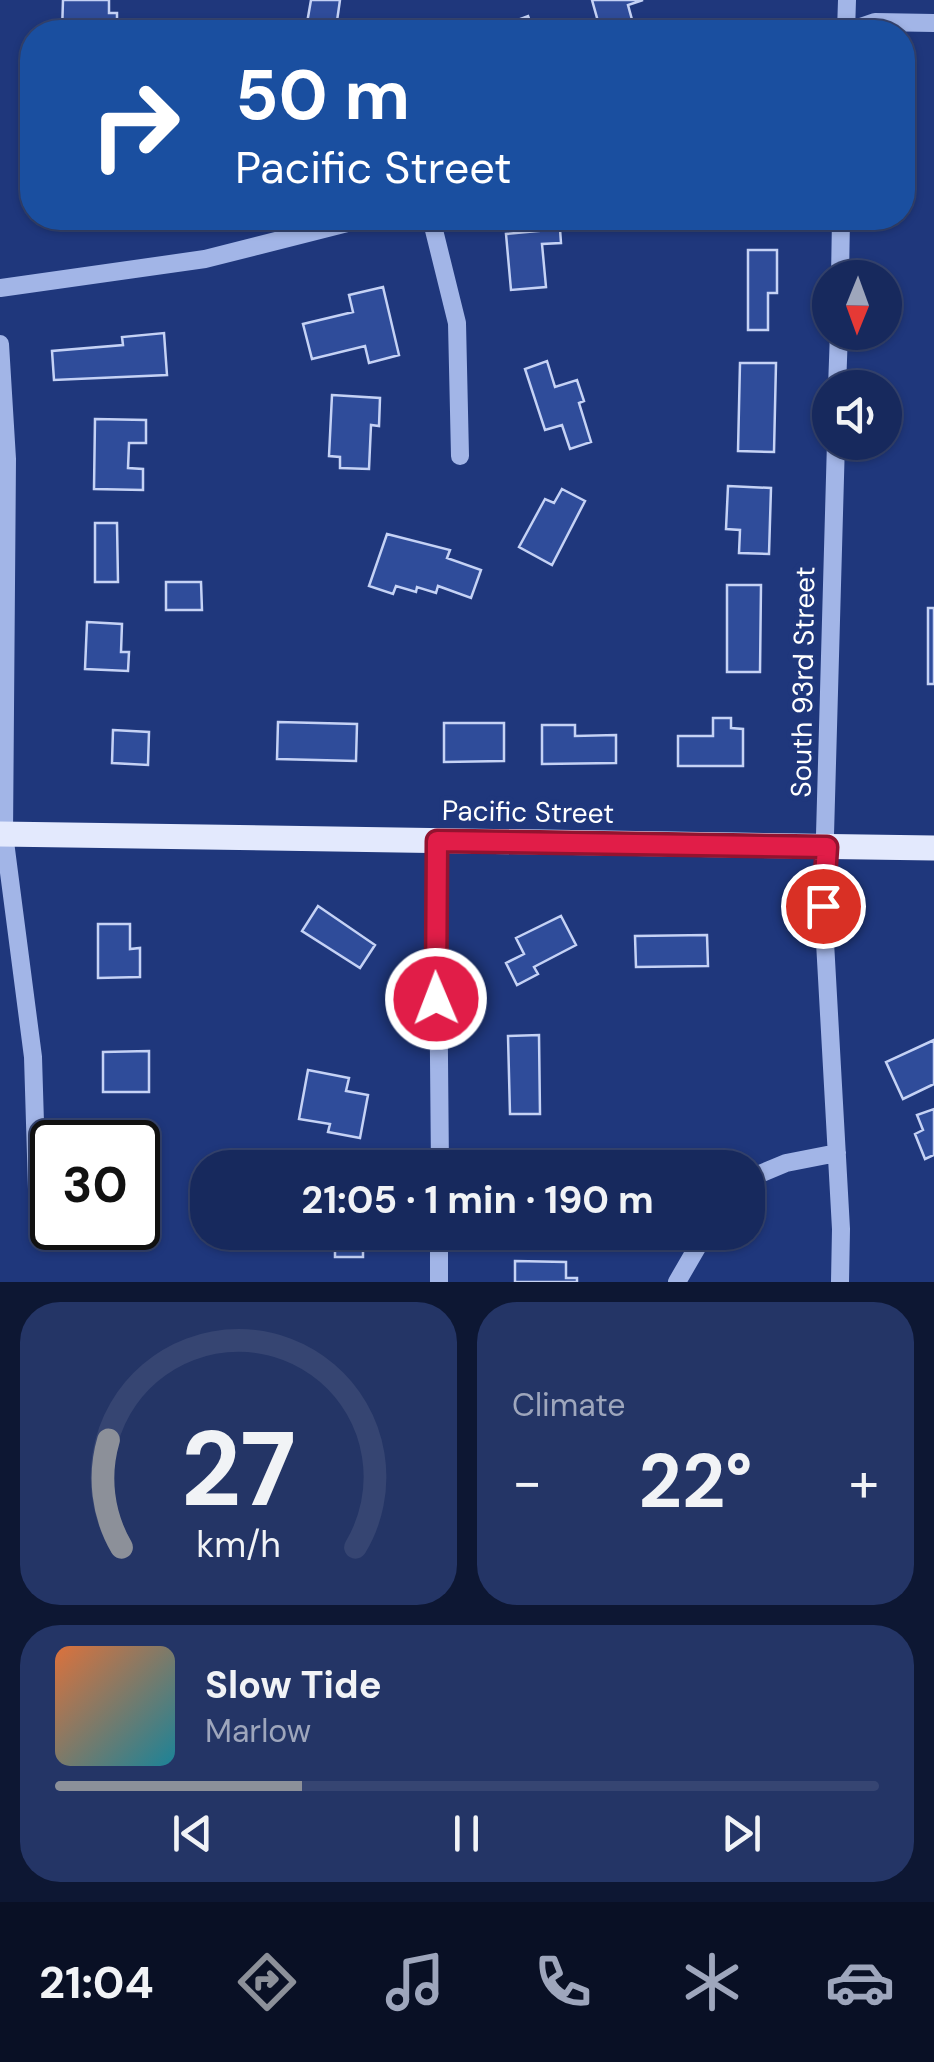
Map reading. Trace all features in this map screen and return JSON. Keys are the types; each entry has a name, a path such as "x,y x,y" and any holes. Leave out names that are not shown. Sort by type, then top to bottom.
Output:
{"main road":[{"name":"Pacific Street","path":"2,834 934,848"}],"street":[{"path":"0,288 206,259 320,230"},
{"path":"434,230 457,323 460,456"},
{"path":"840,260 841,230"},
{"path":"0,344 6,459 2,834 33,1057 35,1120"},
{"name":"South 93rd Street","path":"836,460 825,982 838,1154 840,1282"},
{"path":"437,841 435,966 440,1150"},
{"path":"765,1171 786,1162 838,1154"},
{"path":"439,1282 440,1250"},
{"path":"677,1282 696,1250"}],"building":[{"path":"63,0 109,0 109,13 117,13 117,20 62,20"},
{"path":"311,0 340,0 337,20 308,20"},
{"path":"592,0 643,0 628,5 632,20 598,20"},
{"path":"560,230 561,243 542,244 546,287 511,290 506,234"},
{"path":"748,250 777,250 777,293 768,293 768,330 748,330"},
{"path":"383,287 399,355 369,363 365,346 312,359 303,324 353,312 349,295"},
{"path":"164,333 167,375 54,380 52,351 123,345 122,337"},
{"path":"547,361 555,387 577,380 584,401 579,403 591,442 570,449 562,425 545,430 525,369"},
{"path":"740,363 776,363 774,452 738,451"},
{"path":"332,395 380,398 379,426 371,425 369,469 340,468 340,457 329,456"},
{"path":"95,419 146,420 146,443 129,443 128,468 143,469 143,490 94,489"},
{"path":"728,486 771,488 769,554 739,553 740,530 726,529"},
{"path":"562,489 585,501 552,565 519,547 545,499 554,503"},
{"path":"95,523 117,523 118,582 95,582"},
{"path":"387,534 450,550 447,558 481,570 471,598 438,586 436,593 396,586 393,594 369,586"},
{"path":"166,582 201,582 202,610 166,610"},
{"path":"727,585 761,585 760,672 727,672"},
{"path":"928,608 934,608 934,684 928,684"},
{"path":"87,622 122,624 121,652 129,652 128,671 85,669"},
{"path":"713,718 731,718 731,728 743,729 743,766 678,766 678,736 713,736"},
{"path":"278,722 357,724 356,761 277,759"},
{"path":"444,723 504,723 504,761 444,762"},
{"path":"542,725 575,725 575,736 616,735 616,763 542,764"},
{"path":"113,730 149,732 148,765 112,763"},
{"path":"318,906 375,945 360,968 302,931"},
{"path":"561,916 576,945 534,967 538,974 517,985 506,963 524,954 516,938"},
{"path":"98,924 130,924 130,949 140,948 140,977 98,978"},
{"path":"707,935 708,966 636,967 635,936"},
{"path":"539,1035 540,1114 510,1114 508,1036"},
{"path":"934,1040 934,1084 903,1099 886,1062"},
{"path":"149,1051 149,1092 103,1092 103,1052"},
{"path":"308,1070 349,1078 346,1091 368,1095 360,1138 328,1132 330,1124 299,1119"},
{"path":"934,1109 934,1155 925,1159 915,1134 923,1130 917,1115"},
{"path":"335,1250 363,1250 363,1257 335,1257"},
{"path":"515,1261 566,1262 566,1278 577,1278 577,1282 515,1282"}],"route":[{"path":"436,999 437,841 827,847 823,906"}]}
